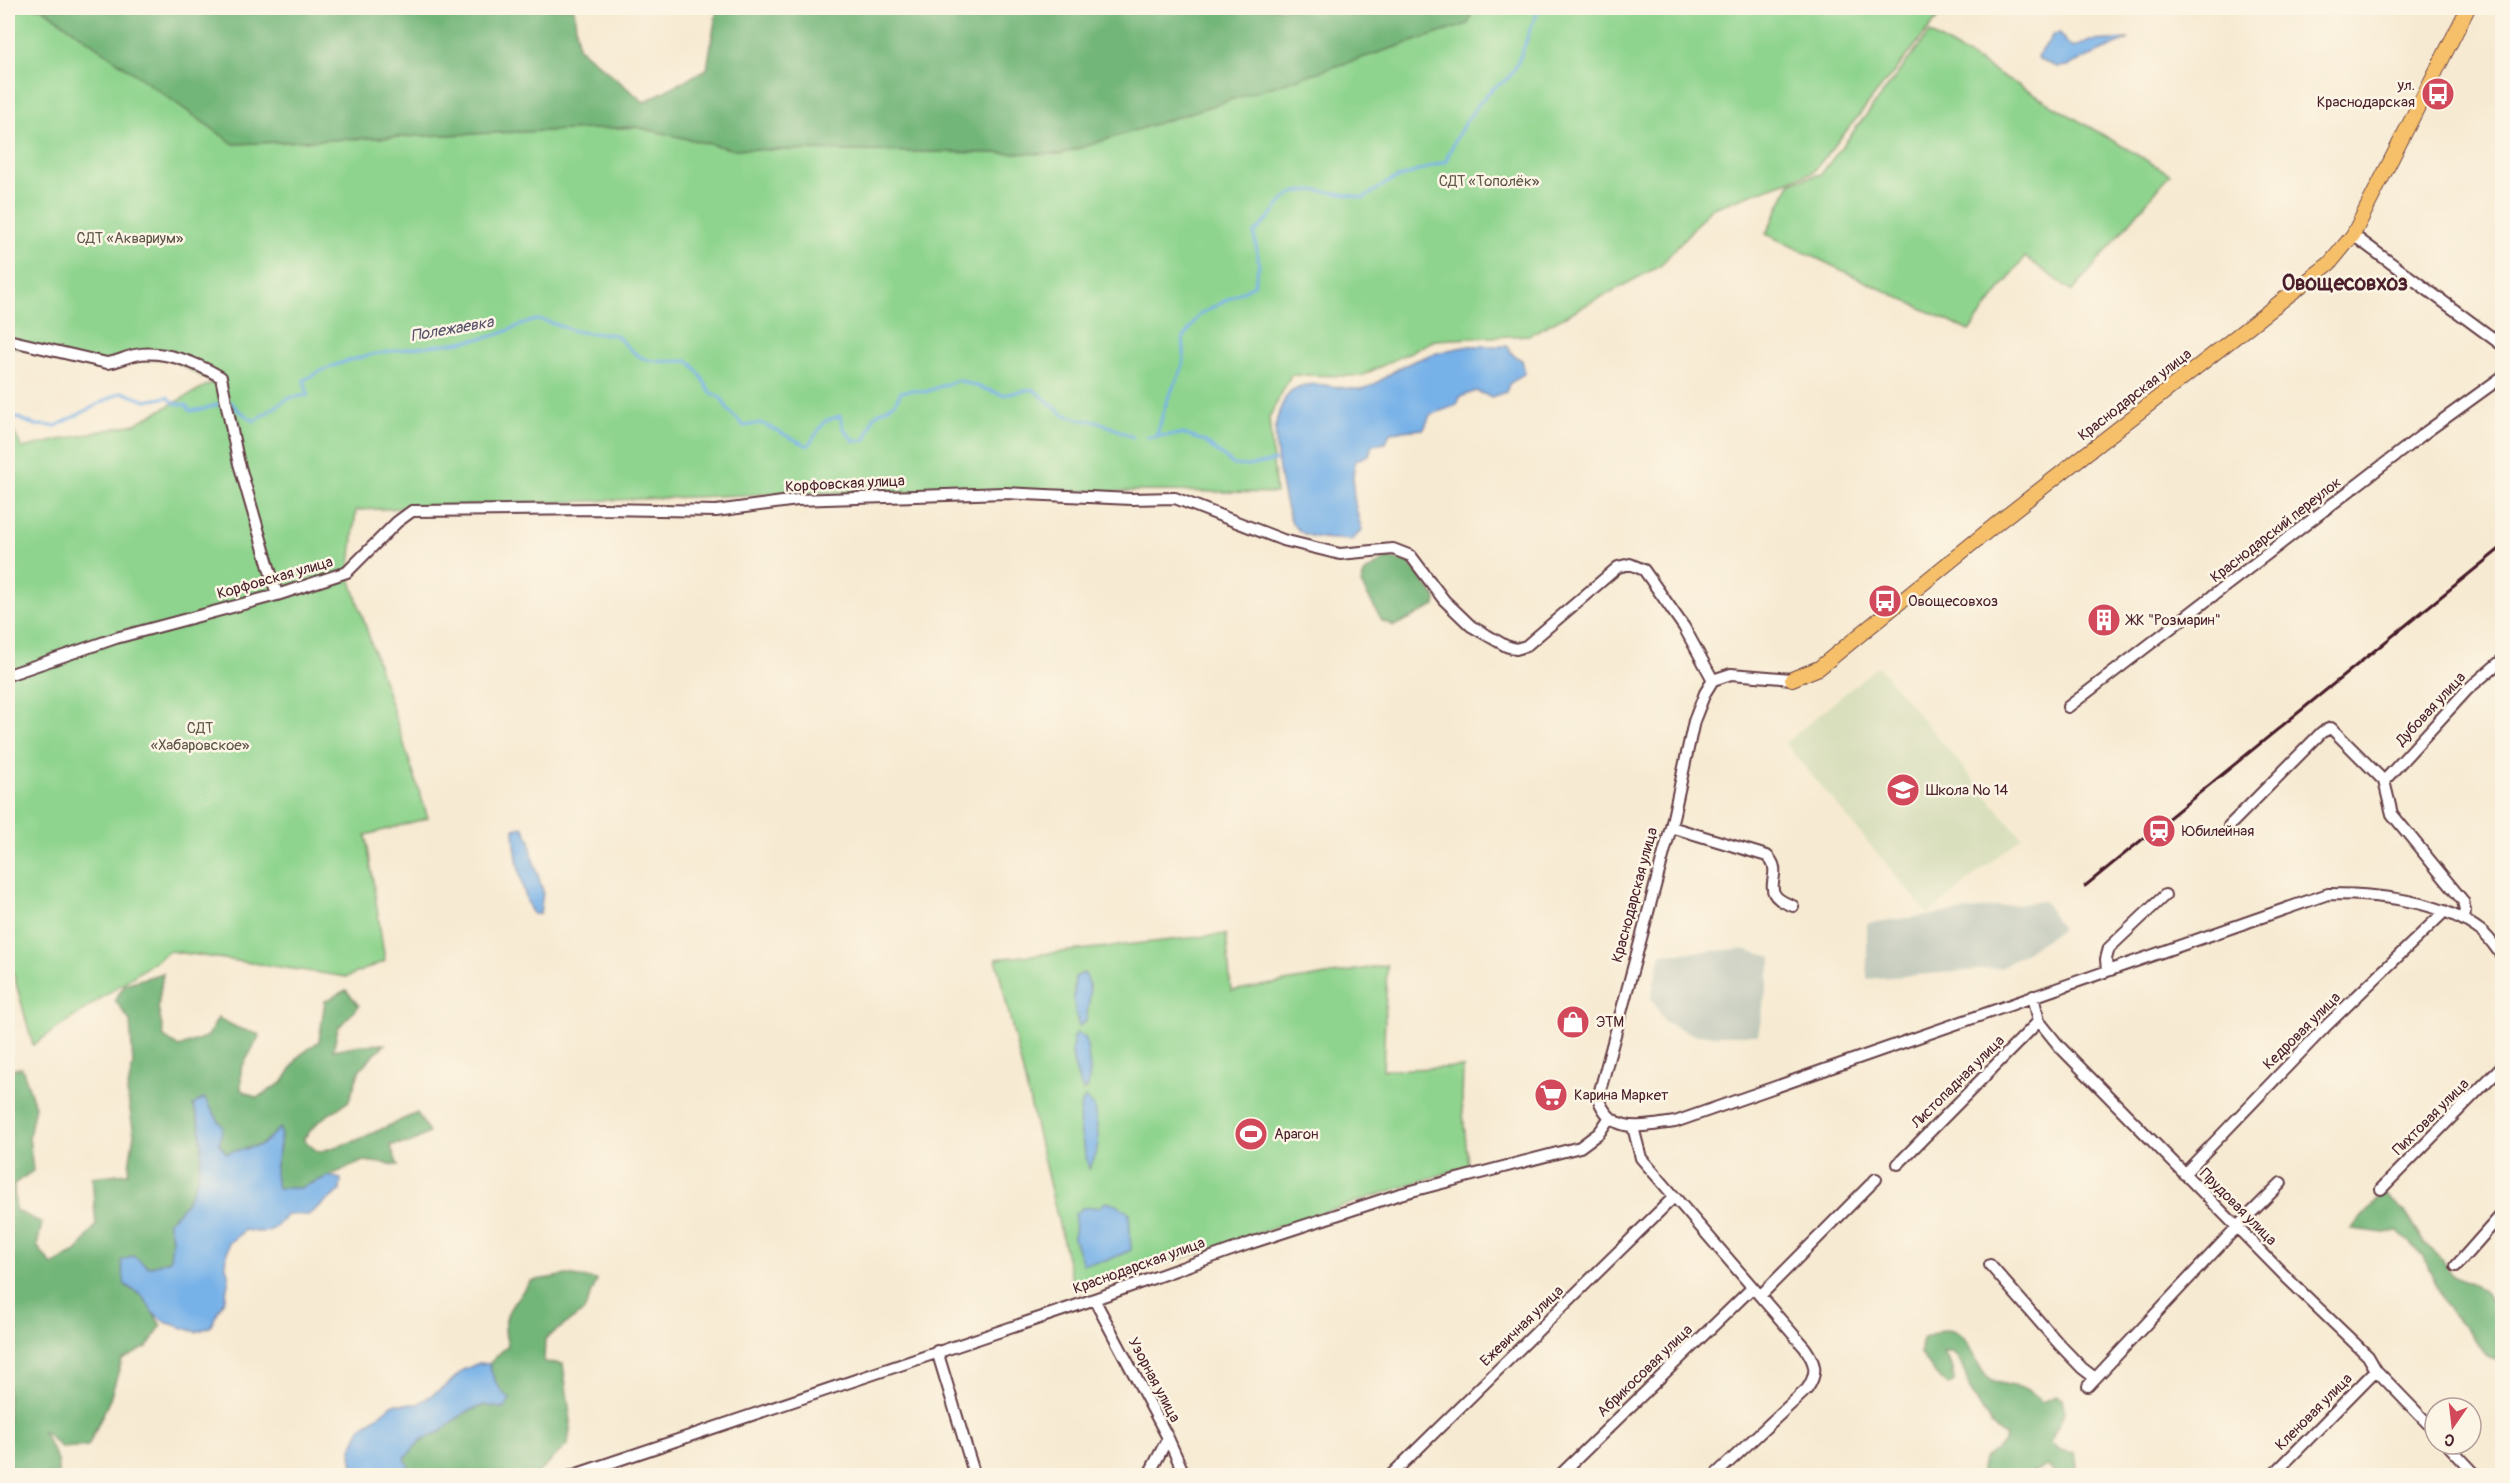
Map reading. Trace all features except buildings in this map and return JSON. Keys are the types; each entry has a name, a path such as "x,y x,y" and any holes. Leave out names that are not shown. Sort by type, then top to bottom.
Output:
{"main road":[{"name":"Краснодарская улица","path":"1792,679 1819,668 1993,527 2330,263 2353,235 2468,8"}],"street":[{"path":"2353,235 2502,345"},
{"path":"8,340 108,363 136,354 175,357 200,365 221,377 238,460 277,595"},
{"name":"Краснодарский переулок","path":"2068,707 2426,432 2502,377"},
{"name":"Корфовская улица","path":"8,675 116,638 277,595 347,572 397,522 412,512 603,509 716,511 797,500 1005,493 1131,499 1175,498 1283,540 1340,554 1393,549 1412,555 1444,600 1471,626 1506,646 1516,649 1526,646 1618,567 1630,564 1644,570 1684,627 1713,680"},
{"name":"Дубовая улица","path":"2384,781 2467,690 2502,660"},
{"name":"Краснодарская улица","path":"571,1476 1400,1194 1580,1147 1599,1133 1610,1118 1604,1113 1598,1098 1671,827 1694,721 1705,693 1713,680 1731,674 1792,679"},
{"path":"2229,826 2322,732 2331,728 2384,781 2392,814 2463,901 2465,911 2462,919"},
{"path":"1671,827 1767,856 1774,866 1773,894 1775,898 1792,906"},
{"path":"1610,1118 1619,1124 1633,1127 1674,1122 2328,894 2372,896 2445,911 2482,932 2502,956"},
{"path":"2107,971 2106,959 2109,948 2165,895"},
{"name":"Кедровая улица","path":"2184,1174 2325,1027 2445,911"},
{"name":"Прудовая улица","path":"2033,996 2039,1021 2086,1075 2368,1356 2376,1370 2423,1419"},
{"name":"Листопадная улица","path":"1898,1164 2039,1021"},
{"name":"Пихтовая улица","path":"2381,1189 2502,1066"},
{"path":"1633,1127 1641,1158 1814,1361 1815,1378 1807,1389 1714,1476"},
{"path":"1756,1292 1876,1179"},
{"path":"1990,1265 2092,1382 2281,1183"},
{"name":"Ежевичная улица","path":"1390,1476 1674,1197"},
{"path":"2456,1266 2502,1214"},
{"name":"Абрикосовая улица","path":"1559,1476 1756,1292"},
{"name":"Узорная улица","path":"1094,1299 1168,1438 1185,1476"},
{"path":"937,1351 975,1476"},
{"name":"Кленовая улица","path":"2272,1476 2376,1370"},
{"path":"1148,1476 1168,1438"},
{"path":"2458,1456 2477,1476"}],"shaded area":[{"name":"Школа № 14","path":"1878,666 2021,837 1928,914 1785,743"},
{"path":"2044,901 2062,929 2001,968 1867,979 1867,923"},
{"path":"1743,949 1772,957 1758,1035 1694,1035 1665,1022 1651,997 1661,954"}],"green space":[{"name":"СДТ «Хабаровское»","path":"8,8 42,8 234,144 636,127 732,149 1061,154 1468,24 1474,8 1927,8 1940,15 1813,172 1710,209 1660,266 1529,335 1435,340 1361,376 1291,375 1269,418 1276,493 1166,491 795,493 356,510 349,575 428,818 366,835 385,961 347,977 170,951 33,1045 8,954 8,420 22,448 135,424 213,382 167,358 97,364 8,346"},
{"path":"42,8 574,8 578,47 644,102 707,69 717,8 1474,8 1468,24 1061,154 732,149 636,127 234,144"},
{"path":"1929,33 2170,174 2073,291 2025,257 1969,331 1766,234 1791,182 1821,174"},
{"path":"1387,558 1408,562 1436,598 1435,606 1394,626 1382,621 1361,584 1365,572"},
{"name":"Арагон","path":"1226,934 1231,991 1387,965 1383,1070 1463,1067 1462,1102 1468,1166 1075,1292 996,959"},
{"path":"163,973 158,1007 164,1037 179,1047 208,1036 218,1018 260,1035 241,1069 241,1090 257,1098 283,1082 299,1056 319,1041 325,1001 346,990 359,1006 338,1028 333,1050 360,1045 385,1044 360,1069 349,1101 319,1121 303,1139 318,1152 355,1141 417,1113 429,1133 410,1143 390,1145 398,1165 364,1161 300,1188 278,1188 275,1173 281,1138 280,1129 261,1145 226,1153 193,1105 201,1135 200,1168 189,1198 180,1211 168,1221 172,1238 170,1260 149,1267 133,1256 125,1285 144,1297 161,1326 147,1347 122,1360 110,1399 88,1446 62,1448 42,1430 58,1461 58,1475 8,1475 8,1069 22,1068 35,1106 29,1137 33,1171 14,1184 15,1210 42,1223 37,1246 52,1265 77,1251 96,1225 92,1177 128,1173 134,1134 127,1092 133,1064 130,1021 115,1000 125,984"},
{"path":"2384,1193 2405,1212 2425,1244 2441,1258 2453,1276 2483,1290 2502,1314 2502,1362 2490,1358 2445,1305 2424,1257 2398,1231 2385,1233 2351,1229"},
{"path":"567,1275 597,1280 584,1311 545,1339 544,1362 563,1364 571,1422 568,1444 538,1473 530,1476 412,1475 404,1458 421,1440 440,1432 464,1413 484,1405 510,1399 496,1384 489,1364 508,1345 505,1326 509,1310 531,1281"},
{"path":"1943,1330 1953,1331 1967,1341 1991,1381 2026,1389 2042,1402 2056,1396 2062,1399 2064,1412 2051,1443 2061,1451 2075,1454 2077,1465 2074,1475 2056,1475 2048,1466 2024,1475 1980,1475 1983,1459 2004,1443 2006,1437 1992,1426 1970,1390 1957,1357 1951,1353 1943,1353 1953,1368 1954,1382 1949,1385 1937,1376 1921,1354 1922,1339"}],"water":[{"path":"2060,33 2066,43 2073,48 2090,41 2129,39 2067,66 2057,67 2039,60 2038,56 2054,34"},
{"path":"1469,346 1507,346 1514,356 1522,360 1525,373 1509,384 1506,392 1491,397 1476,391 1460,397 1457,405 1430,415 1424,429 1390,432 1386,443 1372,445 1369,455 1356,460 1353,486 1362,530 1352,540 1314,537 1295,527 1286,506 1276,441 1277,419 1288,394 1295,388 1312,384 1351,389 1365,388 1416,360"},
{"path":"523,827 530,840 533,860 543,891 540,914 533,914 529,907 520,873 514,829"},
{"path":"1084,973 1089,983 1090,996 1086,1021 1079,1026 1075,1008 1074,984 1075,977"},
{"path":"1077,1032 1086,1039 1090,1070 1088,1087 1083,1091 1072,1054"},
{"path":"204,1098 223,1127 219,1143 226,1153 261,1145 280,1128 281,1137 275,1172 278,1188 300,1188 330,1176 341,1179 340,1191 308,1215 287,1214 278,1225 269,1231 245,1230 229,1243 225,1263 229,1277 225,1298 210,1327 196,1332 165,1322 152,1312 144,1297 125,1285 121,1261 133,1256 149,1267 170,1260 172,1238 168,1221 180,1211 189,1198 200,1168 201,1135 193,1105"},
{"path":"1085,1098 1094,1107 1098,1132 1098,1145 1089,1169 1079,1123 1081,1105"},
{"path":"1105,1202 1116,1204 1129,1213 1131,1250 1106,1261 1083,1264 1074,1239 1075,1214 1082,1208 1100,1207"},
{"path":"479,1363 489,1364 496,1384 510,1399 505,1409 484,1405 464,1413 440,1432 421,1440 405,1458 412,1475 361,1475 353,1468 351,1450 361,1428 394,1404 418,1404 446,1386 463,1370"}],"waterway":[{"name":"Полежаевка","path":"1156,437 1167,401 1182,369 1183,339 1199,315 1254,285 1259,264 1254,233 1286,198 1293,194 1301,191 1323,191 1364,198 1390,181 1446,161 1459,132 1477,106 1491,90 1508,78 1515,68 1540,8"},
{"name":"Полежаевка","path":"231,402 254,421 289,398 308,395 304,380 349,360 396,350 493,336 540,320 585,333 616,335 634,353 648,360 689,361 700,374 710,392 722,399 728,410 744,426 761,423 808,446 825,421 840,416 843,428 854,441 866,440 874,416 895,403 901,392 911,390 925,392 958,380 1003,395 1033,389 1063,414 1081,420 1097,421 1133,437"},
{"name":"Полежаевка","path":"8,414 35,425 56,426 122,392 146,401 168,397 174,403 186,405 190,411 219,404"},
{"name":"Полежаевка","path":"1147,437 1183,434 1204,441 1234,465 1247,466 1275,461"}],"railway":[{"path":"2085,886 2502,547"}],"place":[{"name":"ул. Краснодарская","path":"2438,94"},
{"name":"Овощесовхоз","path":"1885,601"},
{"name":"ЖК \"Розмарин\"","path":"2104,620"},
{"name":"Школа № 14","path":"1903,790"},
{"name":"Юбилейная","path":"2159,831"},
{"name":"ЭТМ","path":"1573,1022"},
{"name":"Карина Маркет","path":"1551,1095"},
{"name":"Арагон","path":"1251,1134"}],"district":[{"name":"Овощесовхоз","path":"2345,283"}],"park label":[{"name":"СДТ «Тополёк»","path":"1489,181"},
{"name":"СДТ «Аквариум»","path":"130,238"}]}
